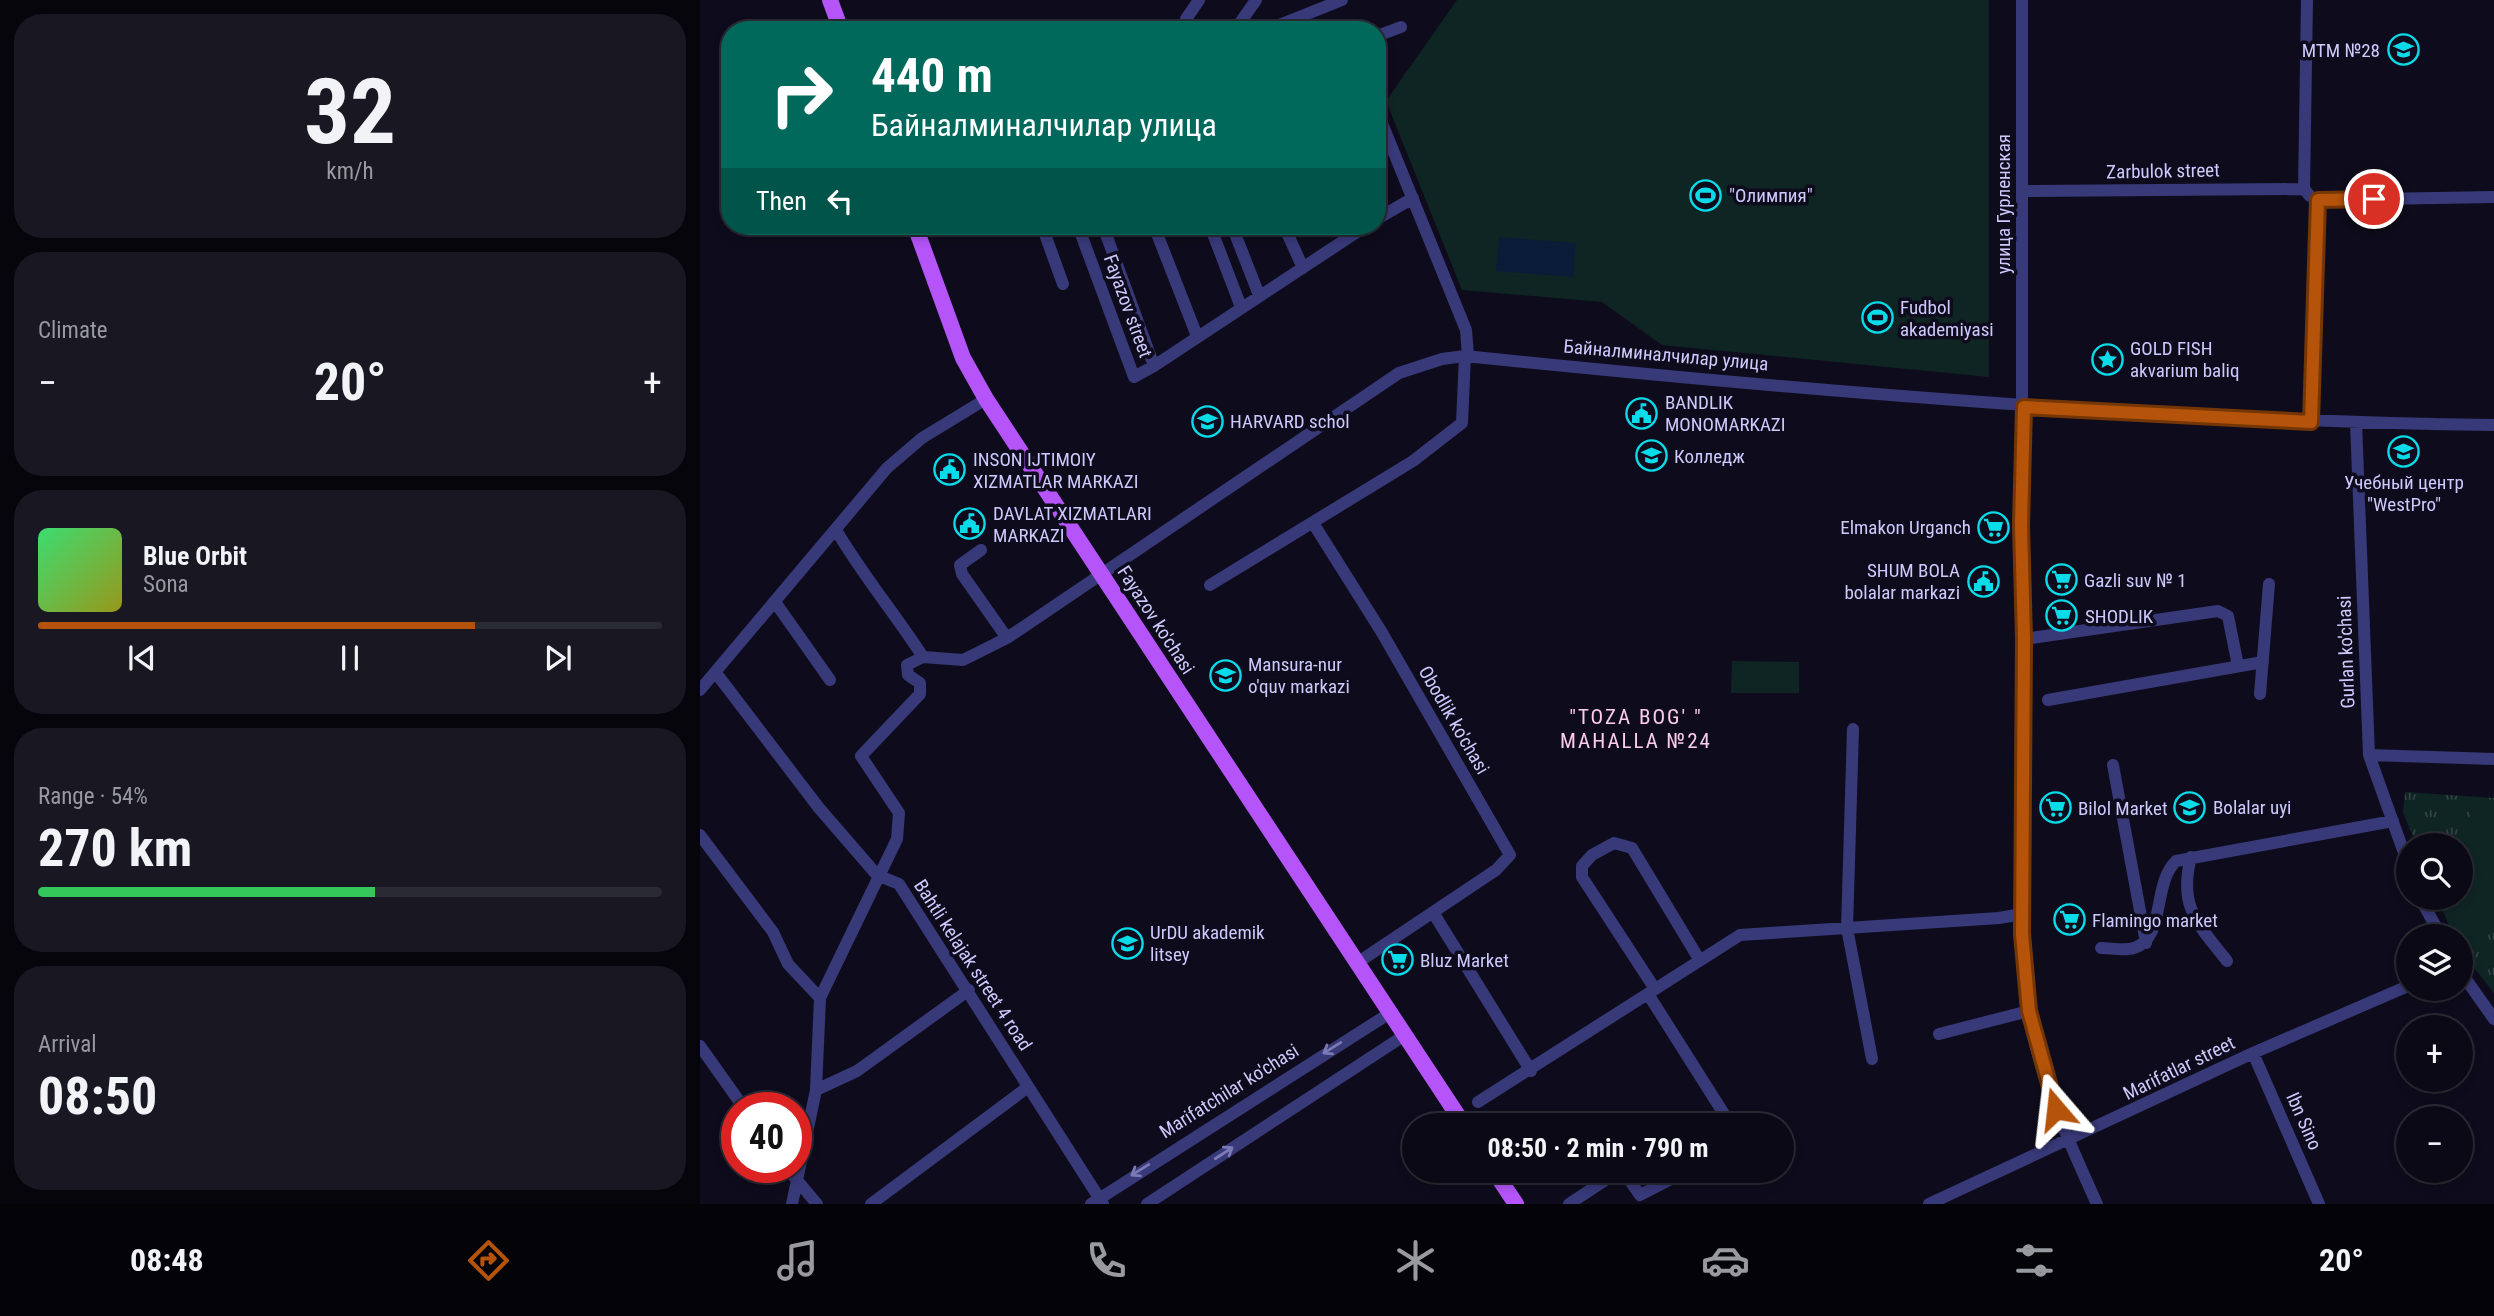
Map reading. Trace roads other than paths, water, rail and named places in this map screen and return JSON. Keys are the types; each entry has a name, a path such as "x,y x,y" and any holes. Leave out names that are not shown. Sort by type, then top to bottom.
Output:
{"main road":[{"path":"830,0 838,21"},
{"name":"Fayazov ko'chasi","path":"918,235 963,358 986,399 1456,1113"},
{"path":"1502,1183 1516,1204"}],"street":[{"path":"1186,21 1199,0"},
{"path":"1241,21 1256,0"},
{"path":"1290,21 1342,0"},
{"name":"улица Гурленская","path":"2022,0 2022,914 2029,1011 2050,1089 2068,1140 2097,1204"},
{"path":"2307,0 2304,189 2310,197 2318,200 2494,197"},
{"path":"1302,16 1304,21"},
{"path":"1386,33 1401,27"},
{"path":"1210,585 1413,461 1462,423 1466,330 1386,133"},
{"name":"Zarbulok street","path":"2022,191 2304,189"},
{"path":"1386,214 1413,198"},
{"path":"2311,422 2318,200"},
{"path":"1045,235 1063,284"},
{"name":"Fayazov street","path":"1081,235 1134,377 1352,235"},
{"name":"Fayazov street","path":"1105,235 1154,366"},
{"path":"1157,235 1196,336"},
{"path":"1213,235 1241,307"},
{"path":"1236,235 1259,295"},
{"path":"1288,235 1303,268"},
{"name":"Байналминалчилар улица","path":"923,657 963,660 1007,638 1399,373 1442,359 1466,356 2024,407 2311,422 2494,425"},
{"path":"700,690 887,468 922,438 986,399"},
{"name":"Gurlan ko'chasi","path":"2356,423 2369,755 2397,833"},
{"name":"Obodlik ko'chasi","path":"1312,523 1381,631 1510,855 1496,870 1434,914 1357,963"},
{"path":"812,1111 816,1090 820,998 877,875 897,839 899,813 861,756 920,694 920,683 908,674 907,665 923,657 882,596 863,575 836,530"},
{"path":"981,550 960,565 962,574 1007,638"},
{"path":"2260,694 2269,584"},
{"path":"775,602 830,680"},
{"path":"2024,639 2048,638 2163,617 2218,611 2228,615 2238,666"},
{"path":"2048,700 2263,662"},
{"name":"Bahtli kelajak street 4 road","path":"716,673 786,768 877,875 899,884 969,990 1098,1202"},
{"path":"1853,729 1847,928 1872,1059"},
{"path":"2369,755 2494,759"},
{"path":"2113,765 2146,943"},
{"path":"2101,948 2132,949 2146,943 2156,923 2165,871 2176,861 2393,821"},
{"path":"700,835 774,932 788,964 820,998"},
{"path":"1699,959 1632,848 1614,843 1592,855 1582,866 1582,877 1724,1113"},
{"path":"2191,857 2187,873 2188,906 2227,961"},
{"path":"1434,914 1531,1071"},
{"path":"1478,1102 1531,1071 1699,959 1740,935 2022,914"},
{"path":"2473,989 2494,1019"},
{"path":"816,1090 856,1071 969,990"},
{"name":"Marifatlar street","path":"1929,1204 2253,1054 2396,991"},
{"path":"1939,1034 2029,1011"},
{"name":"Marifatchilar ko'chasi","path":"1098,1202 1390,1013"},
{"path":"1147,1204 1405,1035"},
{"path":"700,1046 733,1092"},
{"name":"Ibn Sino","path":"2253,1054 2319,1204"},
{"path":"871,1204 1028,1087"},
{"path":"792,1204 798,1183"},
{"path":"798,1183 817,1204"},
{"path":"1569,1204 1602,1183"},
{"path":"1630,1183 1640,1195 1664,1183"}],"water":[{"path":"1499,237 1576,243 1573,277 1496,271"}],"place":[{"name":"MTM №28","path":"2403,50"},
{"name":"\"Олимпия\"","path":"1706,195"},
{"name":"Fudbol akademiyasi","path":"1877,318"},
{"name":"GOLD FISH akvarium baliq","path":"2107,359"},
{"name":"BANDLIK MONOMARKAZI","path":"1642,413"},
{"name":"HARVARD schol","path":"1207,421"},
{"name":"Учебный центр \"WestPro\"","path":"2404,451"},
{"name":"Колледж","path":"1651,456"},
{"name":"INSON IJTIMOIY XIZMATLAR MARKAZI","path":"950,470"},
{"name":"DAVLAT XIZMATLARI MARKAZI","path":"970,524"},
{"name":"Elmakon Urganch","path":"1994,527"},
{"name":"Gazli suv № 1","path":"2061,580"},
{"name":"SHUM BOLA bolalar markazi","path":"1983,581"},
{"name":"SHODLIK","path":"2062,616"},
{"name":"Mansura-nur o'quv markazi","path":"1225,675"},
{"name":"Bolalar uyi","path":"2190,807"},
{"name":"Bilol Market","path":"2055,808"},
{"name":"Flamingo market","path":"2069,920"},
{"name":"UrDU akademik litsey","path":"1127,943"},
{"name":"Bluz Market","path":"1397,960"}],"district":[{"name":"\"TOZA BOG' \" MAHALLA №24","path":"1636,729"}]}
